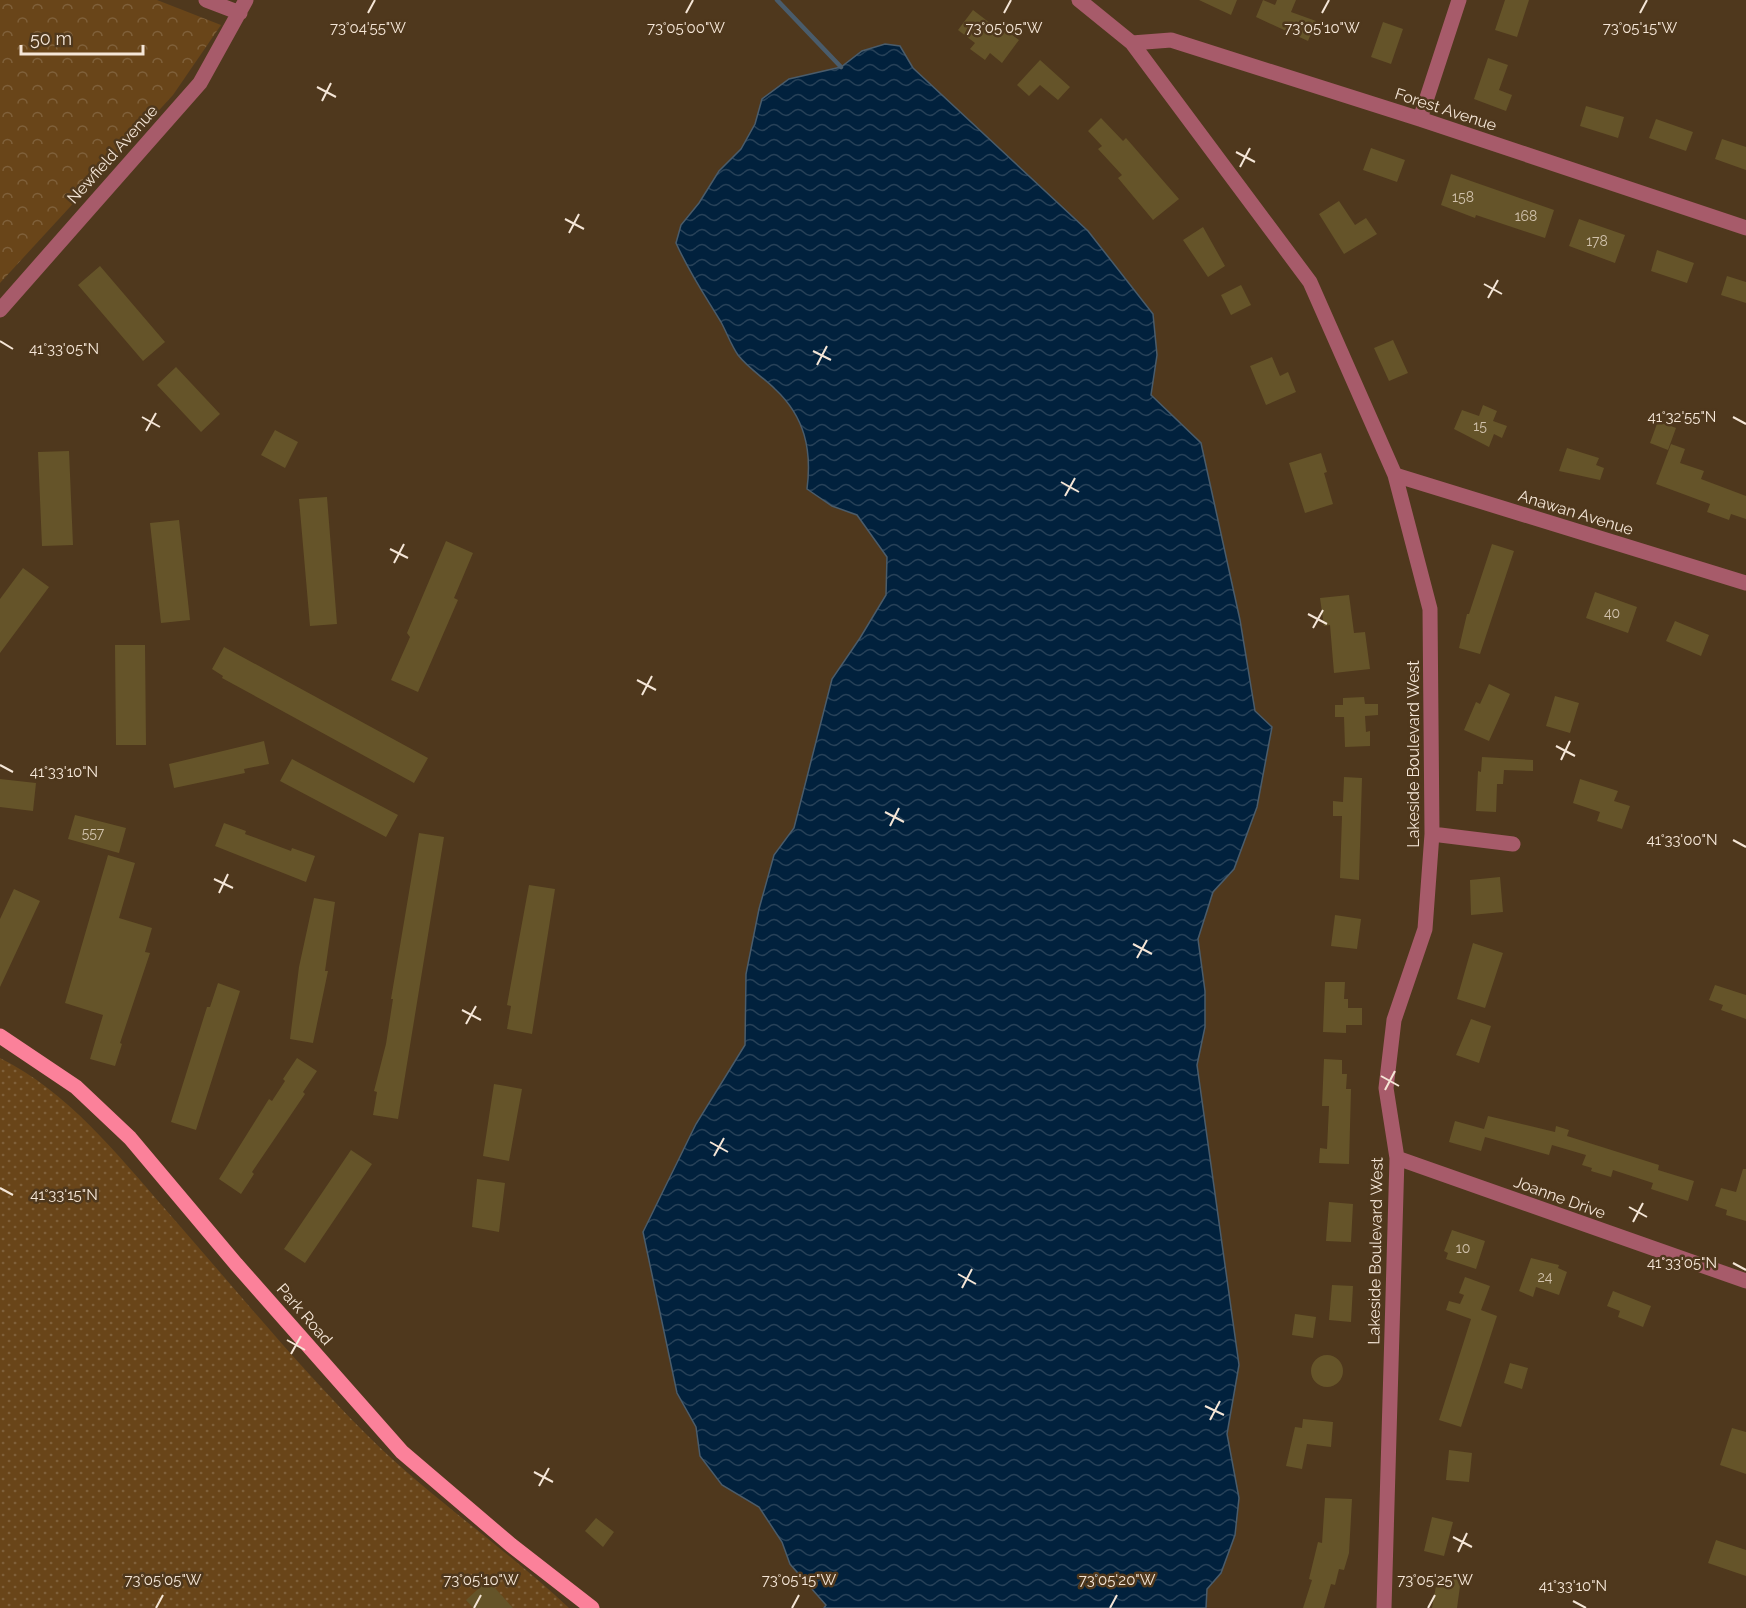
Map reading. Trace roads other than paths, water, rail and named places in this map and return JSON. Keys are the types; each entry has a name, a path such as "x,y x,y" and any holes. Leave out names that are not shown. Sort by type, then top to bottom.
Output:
{"main road":[{"name":"Park Road","path":"0,1036 76,1087 130,1138 236,1264 402,1452 503,1538 592,1608"}],"street":[{"path":"206,0 243,7"},
{"name":"Lakeside Boulevard West","path":"1079,0 1132,43 1310,282 1395,475 1430,609 1432,834 1425,929 1394,1020 1386,1088 1396,1158 1384,1608"},
{"path":"1420,119 1459,0"},
{"name":"Newfield Avenue","path":"0,310 200,83 243,7"},
{"name":"Forest Avenue","path":"1132,43 1171,40 1420,119 1746,228"},
{"name":"Anawan Avenue","path":"1395,475 1746,583"},
{"path":"1432,834 1513,844"},
{"name":"Joanne Drive","path":"1396,1158 1746,1281"}],"water":[{"path":"885,44 900,46 913,68 1088,231 1153,314 1157,355 1151,395 1201,443 1240,620 1255,711 1272,727 1257,807 1234,869 1213,892 1198,939 1205,991 1205,1027 1197,1065 1239,1365 1227,1434 1239,1498 1235,1535 1221,1573 1207,1589 1206,1608 824,1608 826,1605 790,1564 782,1542 759,1507 722,1485 700,1456 696,1427 677,1393 643,1232 696,1124 745,1045 746,974 759,909 774,855 794,828 832,679 886,595 887,557 857,515 832,506 807,489 807,448 800,423 785,400 738,355 676,243 681,225 699,203 719,171 741,149 755,124 762,99 789,79 841,67 862,51"}],"waterway":[{"path":"777,0 841,67"}]}
